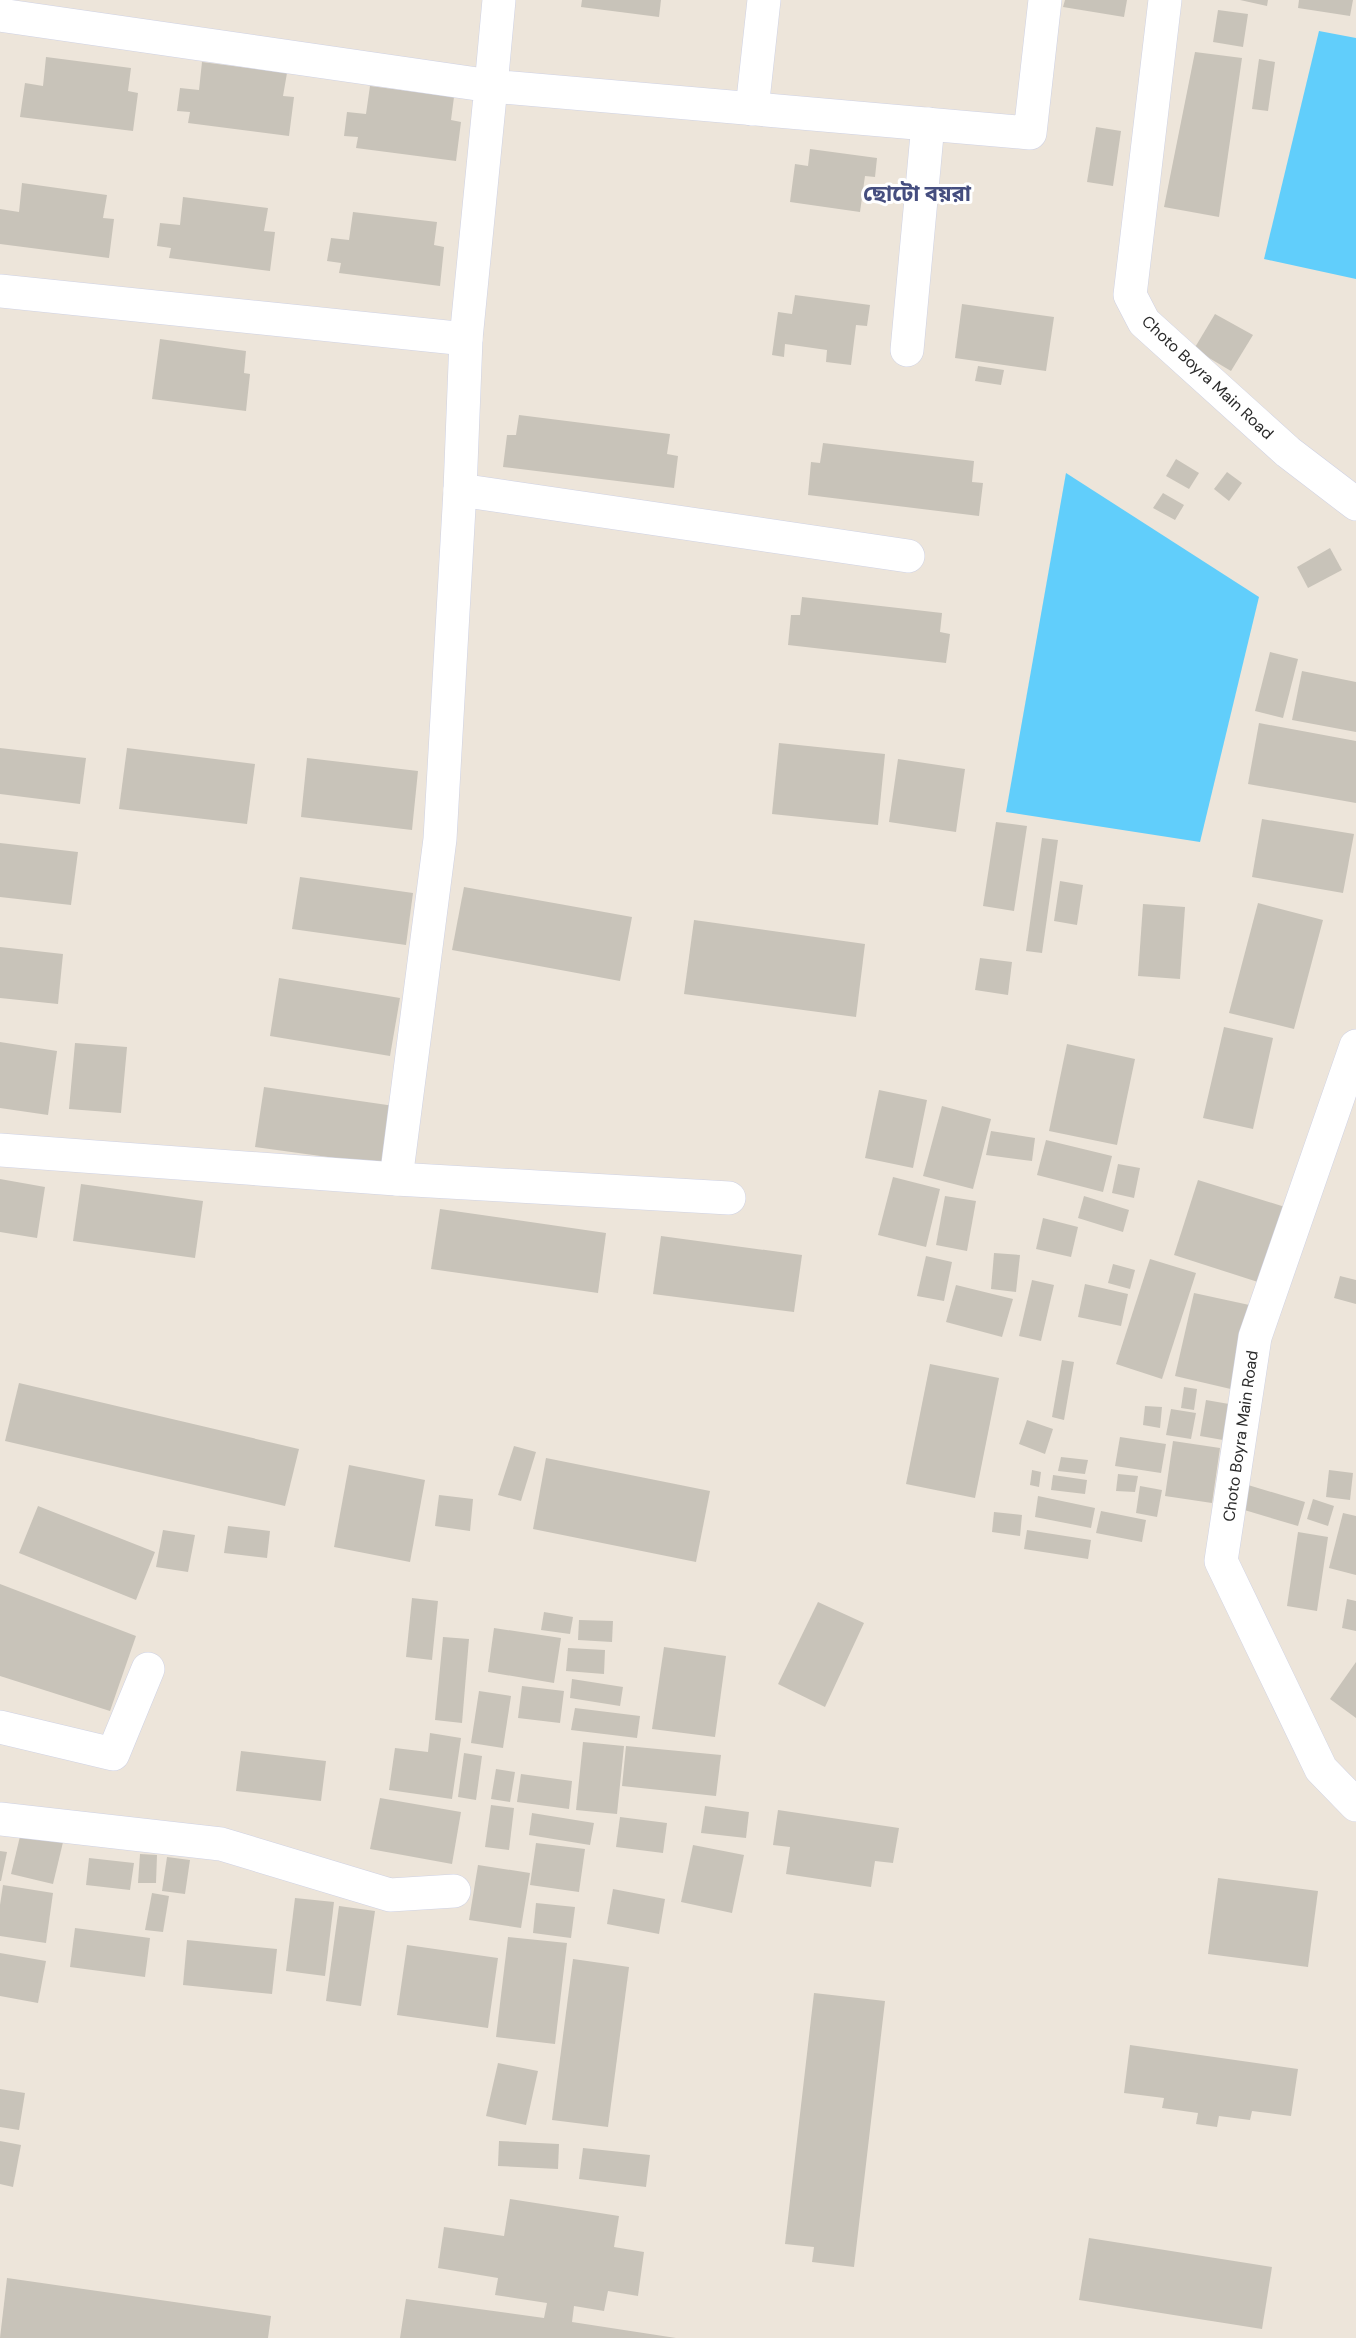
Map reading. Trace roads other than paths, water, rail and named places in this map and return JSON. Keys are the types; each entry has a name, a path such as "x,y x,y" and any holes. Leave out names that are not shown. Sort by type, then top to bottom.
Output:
{"street":[{"path":"396,1179 440,839 460,490 466,339 499,0"},
{"path":"752,109 764,0"},
{"path":"0,15 491,86 1030,133 1045,0"},
{"name":"Choto Boyra Main Road","path":"1165,0 1130,295 1144,322 1288,452 1356,504"},
{"path":"907,351 928,124"},
{"path":"0,291 466,339"},
{"path":"460,490 908,556"},
{"name":"Choto Boyra Main Road","path":"1356,1046 1255,1337 1221,1561 1321,1769 1356,1805"},
{"path":"0,1150 396,1179 729,1198"},
{"path":"0,1727 113,1754 148,1669"},
{"path":"0,1819 221,1844 390,1895 454,1891"}],"water":[{"path":"1319,31 1356,38 1356,279 1264,259"},
{"path":"1066,473 1259,597 1200,842 1006,812"}],"district":[{"name":"ছোটো বয়রা","path":"917,193"}]}
